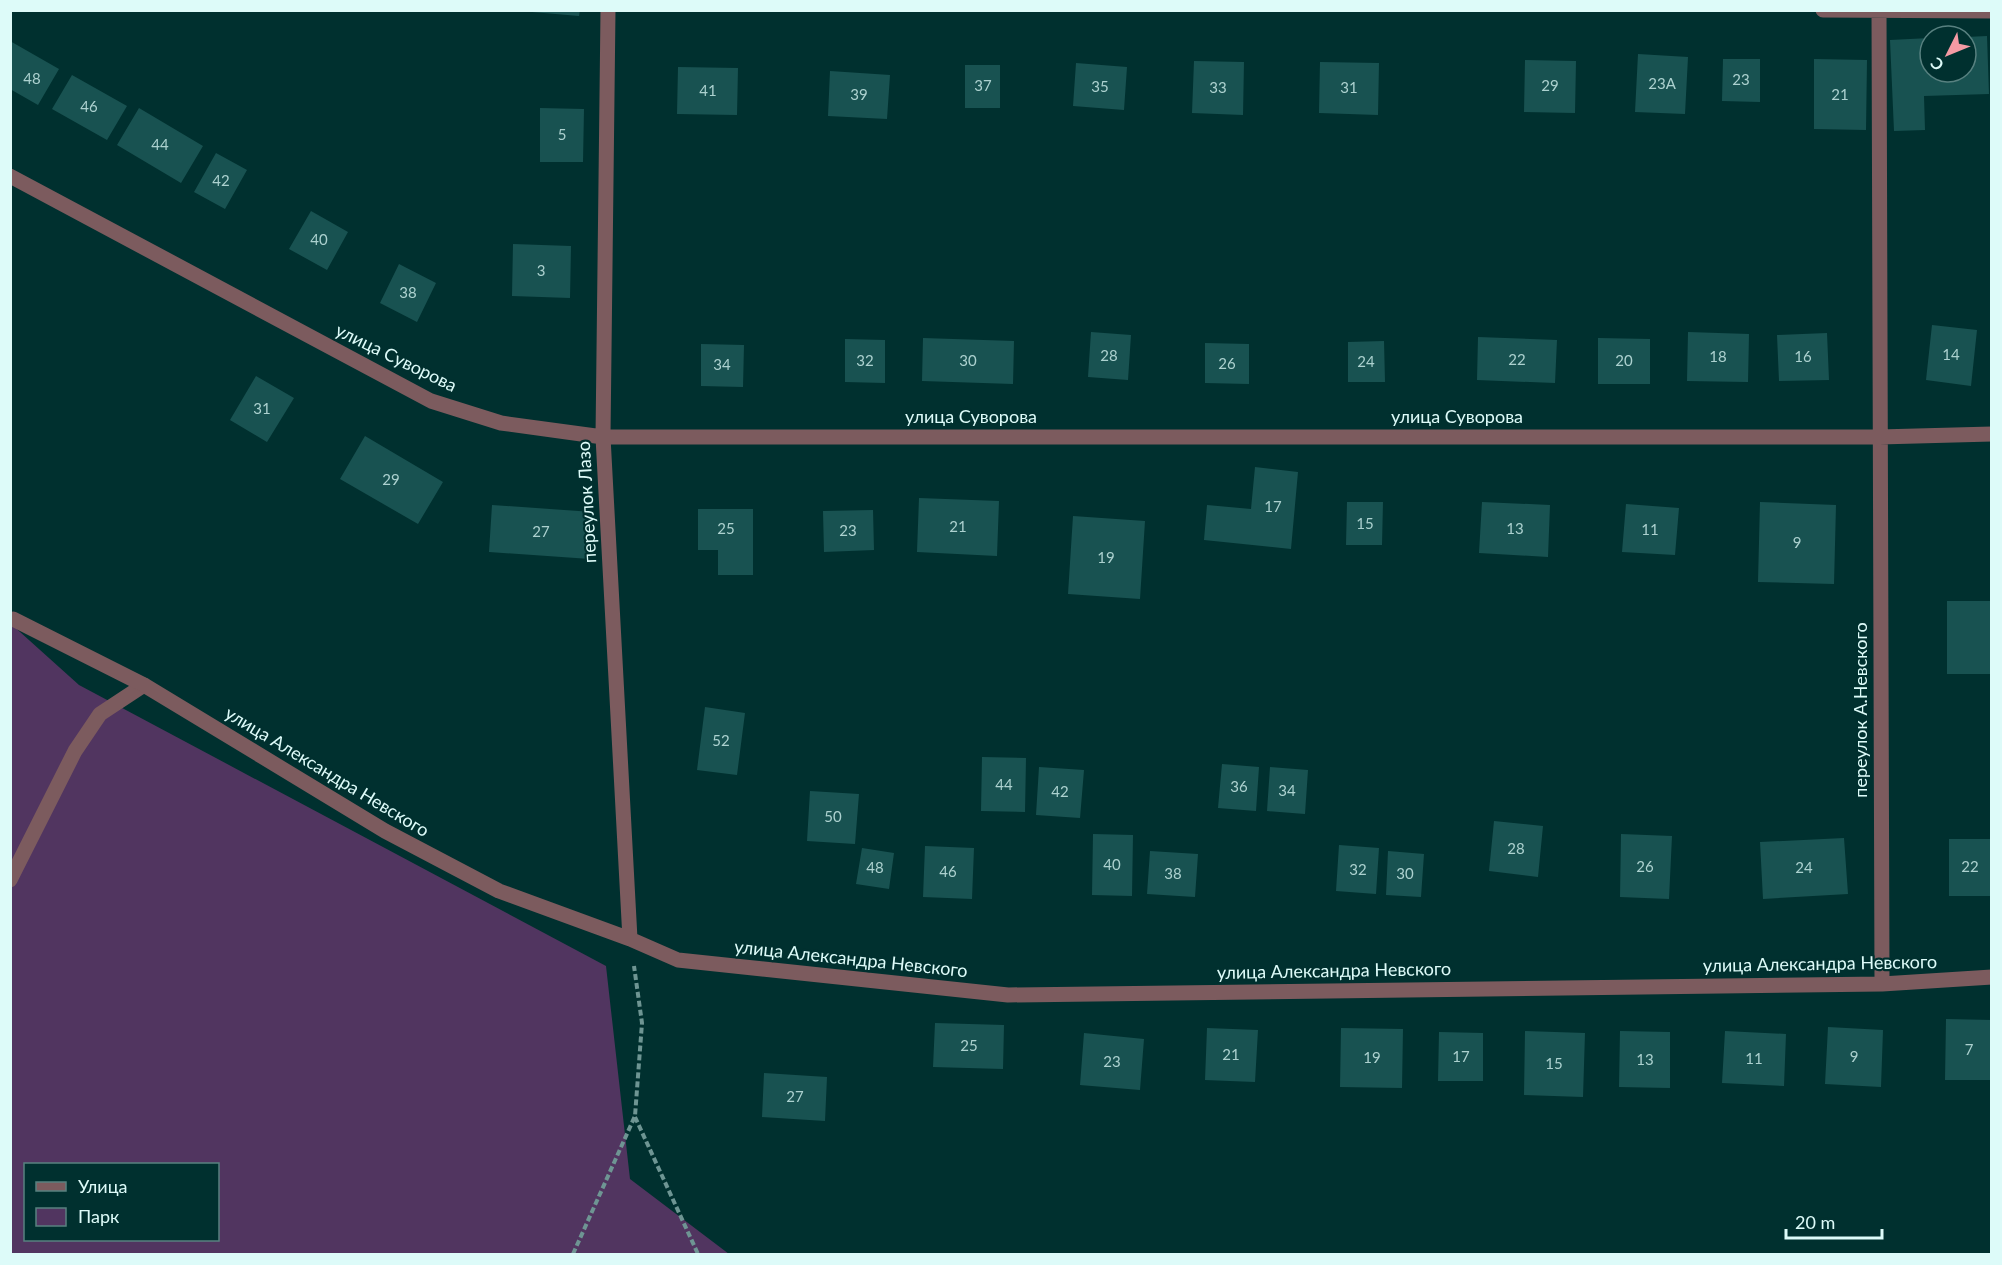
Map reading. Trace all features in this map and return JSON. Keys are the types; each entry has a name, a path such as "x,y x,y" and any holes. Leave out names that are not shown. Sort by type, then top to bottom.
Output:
{"street":[{"name":"переулок Лазо","path":"608,10 603,437 630,939"},
{"path":"1823,10 1992,11"},
{"name":"переулок А.Невского","path":"1879,11 1882,984"},
{"name":"улица Суворова","path":"10,176 431,401 501,423 603,437 1880,437 1992,434"},
{"name":"улица Александра Невского","path":"13,619 144,685 385,831 488,886 630,939 678,960 1008,995 1882,984 1992,977"},
{"path":"10,880 75,751 100,714 144,685"}],"path":[{"path":"573,1254 635,1116 642,1023 630,939"},
{"path":"635,1116 698,1254"}],"green space":[{"path":"10,623 79,685 606,966 630,1179 729,1254 11,1254"}],"building":[{"path":"532,10 580,10 579,16 532,12"},
{"path":"1978,36 1987,36 1989,94 1924,96 1925,130 1894,131 1890,40 1918,39 1918,84 1978,84"},
{"path":"10,41 59,69 38,105 10,89"},
{"path":"1638,54 1688,57 1685,114 1635,112"},
{"path":"1723,59 1760,59 1760,102 1722,101"},
{"path":"1814,59 1867,60 1866,130 1814,129"},
{"path":"1525,60 1576,61 1575,113 1524,112"},
{"path":"1194,61 1244,62 1243,115 1192,113"},
{"path":"1320,62 1379,63 1378,115 1319,113"},
{"path":"1076,63 1127,67 1124,110 1073,106"},
{"path":"965,65 1000,65 1000,108 965,108"},
{"path":"678,67 738,68 737,115 677,114"},
{"path":"830,71 890,75 887,119 828,116"},
{"path":"72,75 127,106 107,140 52,109"},
{"path":"139,108 203,146 181,183 117,145"},
{"path":"540,108 584,109 583,162 540,162"},
{"path":"216,153 247,170 225,209 194,192"},
{"path":"311,211 348,232 327,270 289,249"},
{"path":"513,244 571,246 570,298 512,296"},
{"path":"399,264 436,283 417,322 380,303"},
{"path":"1932,325 1977,330 1971,386 1926,380"},
{"path":"1091,332 1131,335 1128,380 1088,377"},
{"path":"1688,332 1749,334 1748,382 1687,381"},
{"path":"1827,333 1829,380 1779,381 1777,335"},
{"path":"1478,337 1557,340 1555,383 1477,380"},
{"path":"923,338 1014,341 1013,384 922,381"},
{"path":"1598,338 1650,339 1650,384 1598,384"},
{"path":"845,339 885,340 885,383 845,382"},
{"path":"1384,341 1385,382 1348,382 1348,342"},
{"path":"1205,343 1249,344 1249,384 1205,383"},
{"path":"701,344 744,345 743,387 701,386"},
{"path":"256,376 294,398 267,442 230,420"},
{"path":"365,436 443,482 418,524 340,479"},
{"path":"1255,467 1298,472 1291,549 1204,540 1207,505 1251,509"},
{"path":"919,498 999,501 997,556 917,552"},
{"path":"1347,502 1383,502 1382,545 1346,545"},
{"path":"1482,502 1550,505 1548,557 1479,553"},
{"path":"1760,502 1836,505 1834,584 1758,582"},
{"path":"1626,504 1679,508 1675,555 1622,552"},
{"path":"492,505 593,512 590,559 489,552"},
{"path":"698,509 753,509 753,575 718,575 718,550 698,550"},
{"path":"873,510 874,550 824,552 823,511"},
{"path":"1073,516 1145,521 1140,599 1068,594"},
{"path":"1947,601 1992,601 1992,674 1947,674"},
{"path":"705,707 745,713 737,775 697,770"},
{"path":"982,757 1026,758 1025,812 981,811"},
{"path":"1222,764 1259,767 1256,811 1218,808"},
{"path":"1039,767 1084,770 1080,818 1036,815"},
{"path":"1270,767 1308,770 1305,814 1267,811"},
{"path":"810,791 859,794 855,844 807,841"},
{"path":"1494,821 1543,826 1538,877 1489,871"},
{"path":"1093,834 1133,835 1132,896 1092,895"},
{"path":"1621,834 1672,836 1669,899 1620,897"},
{"path":"1844,838 1848,894 1763,899 1760,842"},
{"path":"1949,839 1992,839 1992,896 1949,896"},
{"path":"1339,845 1379,848 1376,894 1336,891"},
{"path":"925,846 974,848 972,899 923,897"},
{"path":"862,848 894,853 889,889 856,884"},
{"path":"1150,851 1198,854 1195,897 1147,894"},
{"path":"1388,851 1424,854 1421,897 1386,895"},
{"path":"1946,1019 1992,1020 1992,1080 1945,1080"},
{"path":"935,1023 1004,1025 1003,1069 933,1067"},
{"path":"1828,1027 1883,1030 1881,1087 1825,1084"},
{"path":"1207,1028 1258,1030 1255,1082 1205,1080"},
{"path":"1341,1028 1403,1029 1402,1088 1340,1087"},
{"path":"1525,1031 1585,1033 1583,1097 1524,1095"},
{"path":"1620,1031 1670,1032 1670,1088 1619,1087"},
{"path":"1725,1031 1786,1034 1784,1086 1722,1083"},
{"path":"1439,1032 1483,1033 1483,1081 1438,1081"},
{"path":"1084,1033 1144,1039 1140,1090 1080,1085"},
{"path":"764,1073 827,1077 825,1121 762,1117"}]}
